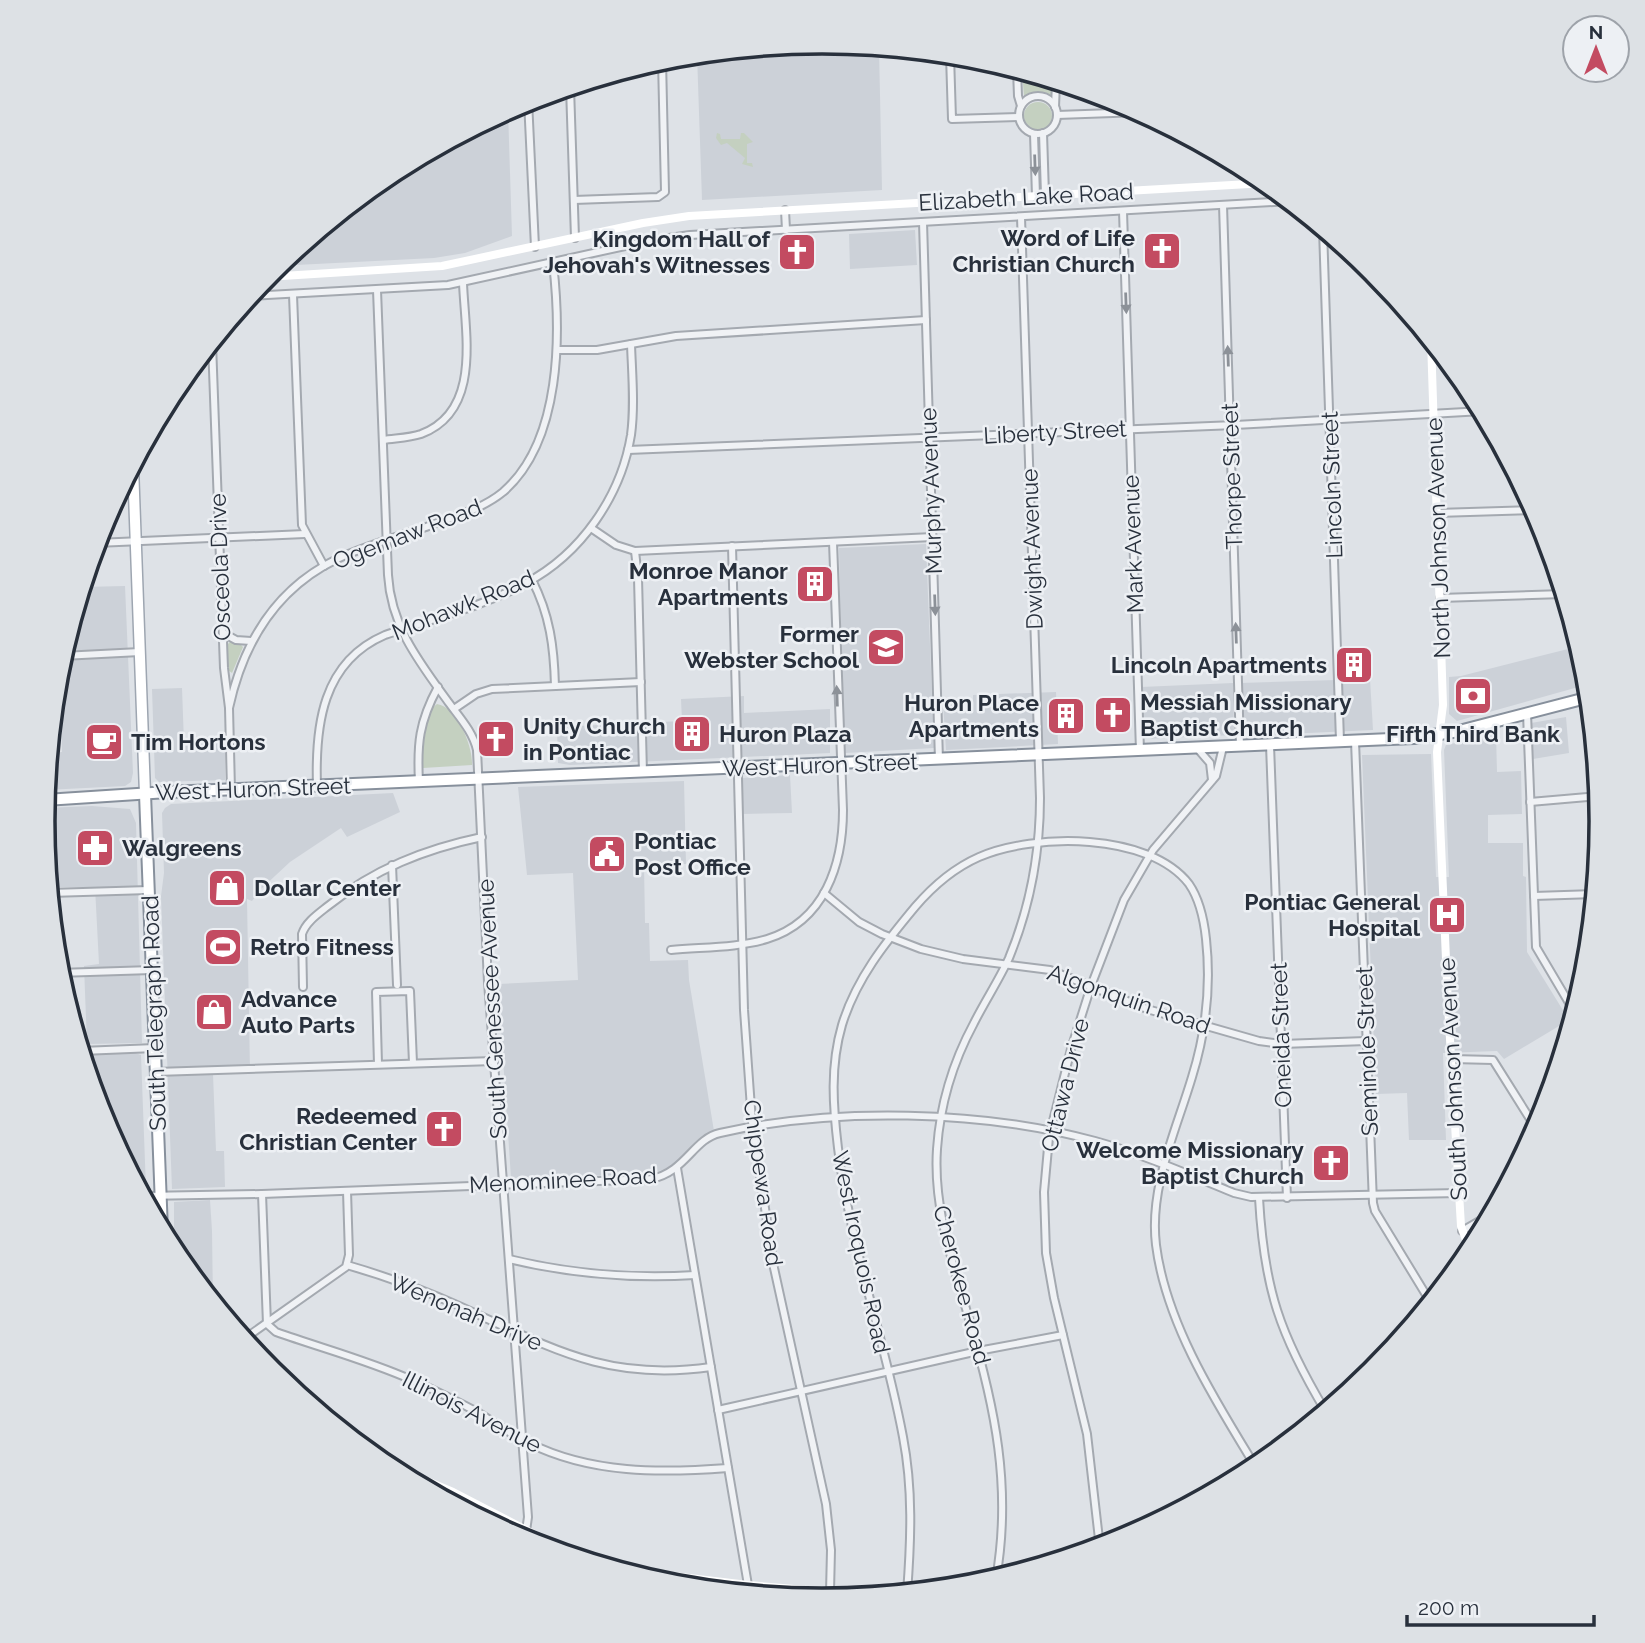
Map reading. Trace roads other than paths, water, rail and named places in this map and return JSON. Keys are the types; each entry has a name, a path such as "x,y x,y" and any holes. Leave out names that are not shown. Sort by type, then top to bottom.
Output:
{"highway":[{"name":"West Huron Street","path":"56,799 1355,741 1440,735 1580,700"},
{"name":"South Telegraph Road","path":"145,794 161,1210"}],"main road":[{"path":"133,483 145,794"}],"street":[{"path":"950,65 952,118 1018,117"},
{"path":"574,200 658,197 664,194 662,71"},
{"path":"1017,79 1021,106"},
{"path":"1055,91 1056,111 1054,125 1043,134 1034,134 1023,128 1018,117 1021,106 1027,100 1038,97 1049,100 1056,111"},
{"path":"570,97 575,238"},
{"path":"1056,111 1107,109"},
{"path":"529,113 535,247"},
{"path":"1034,134 1036,196"},
{"path":"1043,134 1045,195"},
{"name":"Elizabeth Lake Road","path":"283,276 433,267 677,217 1249,184"},
{"name":"Elizabeth Lake Road","path":"265,296 463,283 667,238 1274,202"},
{"name":"Thorpe Street","path":"1223,205 1240,746"},
{"path":"785,210 786,230"},
{"name":"Mark Avenue","path":"1123,211 1140,751"},
{"name":"Dwight Avenue","path":"1021,217 1038,755"},
{"name":"Murphy Avenue","path":"923,222 939,760"},
{"name":"Lincoln Street","path":"1323,241 1340,741"},
{"name":"Ogemaw Road","path":"229,708 251,641 283,598 304,579 351,553 480,507 510,485 528,461 541,432 552,391 558,315 553,262"},
{"path":"383,440 413,436 430,429 448,415 458,401 466,370 463,283"},
{"name":"South Genessee Avenue","path":"377,290 390,590 401,630 412,652 474,739 479,780 488,982 523,1439 528,1517 526,1528"},
{"path":"293,295 302,519 305,534 324,566"},
{"path":"557,350 588,351 676,336 926,320"},
{"name":"Mohawk Road","path":"317,786 317,733 323,708 332,685 358,651 376,639 500,595 532,580 562,559 591,528 611,494 628,450 632,417 631,344"},
{"name":"North Johnson Avenue","path":"1432,355 1443,705 1440,735"},
{"name":"Osceola Drive","path":"212,356 224,668 229,708 232,790"},
{"name":"Liberty Street","path":"628,450 1230,425 1470,412"},
{"path":"1437,513 1523,510"},
{"path":"591,528 616,545 635,551 933,537"},
{"path":"109,542 305,534"},
{"path":"671,950 743,943 786,931 809,912 824,893 837,864 842,842 833,542"},
{"name":"Chippewa Road","path":"732,546 745,1024 753,1127 774,1268 829,1524 830,1589"},
{"path":"635,551 643,773"},
{"path":"532,580 542,599 550,626 555,686"},
{"path":"1440,598 1555,594"},
{"path":"223,633 236,640 251,641"},
{"path":"74,655 140,652"},
{"path":"454,709 486,690 641,682"},
{"path":"419,782 419,732 424,715 438,688"},
{"path":"1527,713 1536,949 1568,1002"},
{"name":"South Johnson Avenue","path":"1440,735 1437,752 1452,1059 1459,1193 1462,1231 1465,1240"},
{"name":"Seminole Street","path":"1355,741 1372,1196 1375,1211 1426,1295"},
{"name":"Oneida Street","path":"1270,745 1287,1198"},
{"name":"Ottawa Drive","path":"1099,1536 1087,1434 1051,1282 1045,1240 1044,1192 1051,1131 1066,1068 1091,986 1124,900 1149,856 1219,771 1223,747"},
{"path":"1198,748 1210,763 1212,780"},
{"name":"Cherokee Road","path":"997,1568 1002,1517 1001,1466 993,1408 941,1216 937,1166 941,1118 950,1079 961,1048 1006,964 1028,902 1039,843 1038,755"},
{"path":"1530,802 1589,797"},
{"path":"303,987 302,936 305,926 343,894 392,865 438,847 482,837"},
{"name":"West Iroquois Road","path":"908,1584 911,1535 908,1474 900,1422 854,1241 843,1184 835,1119 834,1065 845,1016 865,973 890,937 928,892 960,867 1000,849 1039,843 1093,842 1149,856 1183,878 1198,903 1204,922 1208,958 1204,1026 1196,1063 1164,1165 1157,1197 1155,1226 1158,1257 1167,1292 1202,1375 1251,1458"},
{"path":"392,865 397,985"},
{"path":"59,893 149,890"},
{"name":"Algonquin Road","path":"824,893 855,920 890,937 937,953 1050,970 1147,1009 1265,1043 1366,1041"},
{"path":"1534,896 1586,894"},
{"path":"71,973 152,970"},
{"path":"378,1064 376,992 410,991 413,1063"},
{"path":"91,1051 155,1048"},
{"path":"1452,1059 1493,1059 1530,1118"},
{"path":"156,1072 494,1060"},
{"name":"Menominee Road","path":"153,1196 651,1179 677,1168 712,1136 753,1127 835,1119 941,1118 995,1122 1051,1131 1109,1145 1234,1193 1259,1198 1459,1193"},
{"path":"677,1168 748,1585"},
{"path":"252,1334 335,1277 347,1265 347,1191"},
{"path":"262,1194 267,1324"},
{"path":"1259,1198 1264,1258 1273,1303 1296,1360 1321,1404"},
{"path":"1462,1231 1476,1223"},
{"path":"509,1259 546,1268 611,1275 695,1275"},
{"name":"Wenonah Drive","path":"347,1265 434,1295 577,1358 624,1369 660,1372 711,1367"},
{"name":"Illinois Avenue","path":"267,1324 276,1332 340,1352 412,1380 458,1402 523,1439 564,1456 614,1468 668,1472 728,1468"},
{"path":"718,1410 978,1351 1063,1335"}],"place":[{"name":"Word of Life Christian Church","path":"1162,251"},
{"name":"Kingdom Hall of Jehovah's Witnesses","path":"797,252"},
{"name":"Monroe Manor Apartments","path":"815,584"},
{"name":"Former Webster School","path":"886,647"},
{"name":"Lincoln Apartments","path":"1354,665"},
{"name":"Fifth Third Bank","path":"1473,696"},
{"name":"Messiah Missionary Baptist Church","path":"1113,715"},
{"name":"Huron Place Apartments","path":"1066,716"},
{"name":"Huron Plaza","path":"692,734"},
{"name":"Unity Church in Pontiac","path":"496,739"},
{"name":"Tim Hortons","path":"104,742"},
{"name":"Walgreens","path":"95,848"},
{"name":"Pontiac Post Office","path":"607,854"},
{"name":"Dollar Center","path":"227,888"},
{"name":"Pontiac General Hospital","path":"1447,915"},
{"name":"Retro Fitness","path":"223,947"},
{"name":"Advance Auto Parts","path":"214,1012"},
{"name":"Redeemed Christian Center","path":"444,1129"},
{"name":"Welcome Missionary Baptist Church","path":"1331,1163"}]}
